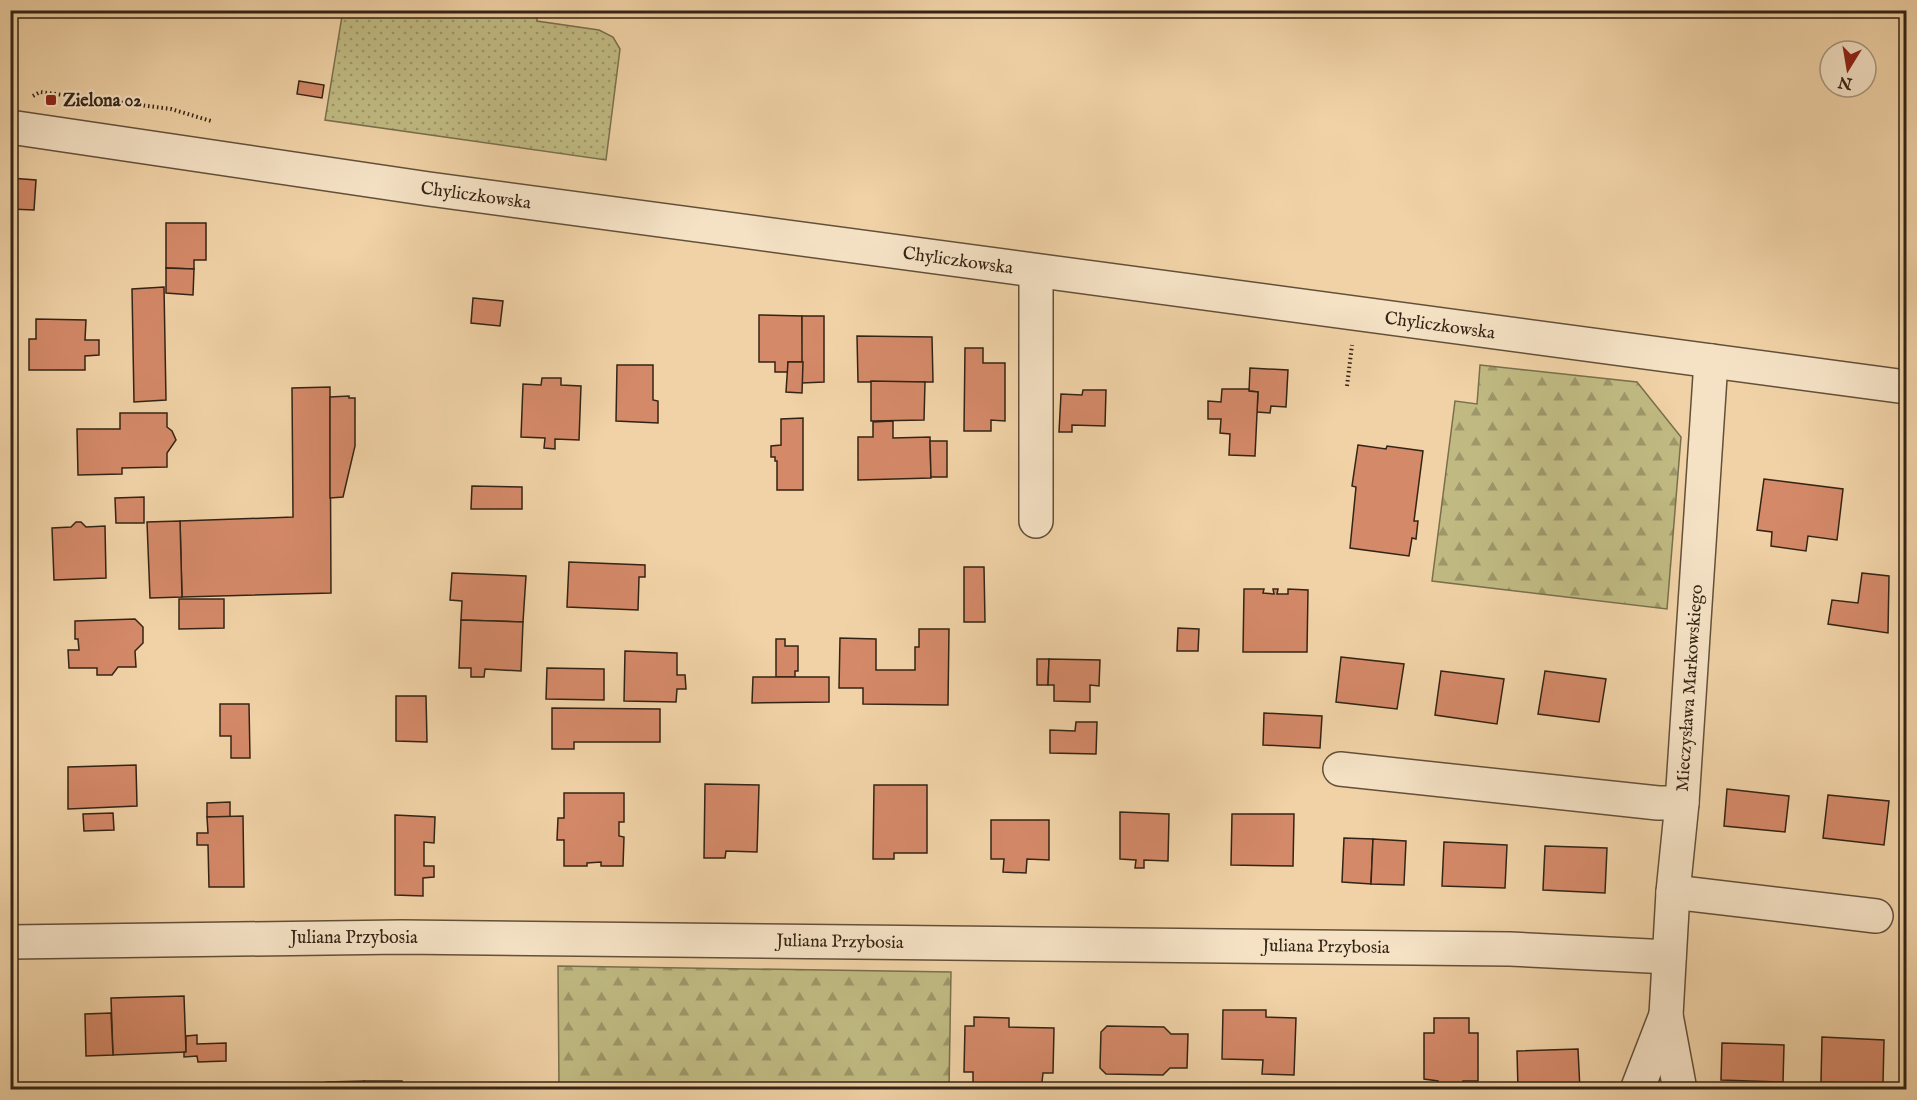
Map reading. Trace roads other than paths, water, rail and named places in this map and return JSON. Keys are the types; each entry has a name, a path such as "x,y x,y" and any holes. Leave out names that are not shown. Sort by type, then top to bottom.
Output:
{"street":[{"name":"Chyliczkowska","path":"10,128 429,189 1906,387"},
{"path":"1036,271 1036,521"},
{"name":"Mieczysława Markowskiego","path":"1680,1089 1666,1016 1711,361"},
{"path":"1340,769 1682,803"},
{"path":"1673,892 1876,916"},
{"name":"Juliana Przybosia","path":"10,942 413,937 1509,949 1669,957"},
{"name":"Mieczysława Markowskiego","path":"1637,1089 1666,1016"}],"place":[{"name":"Zielona 02","path":"51,100"}]}
